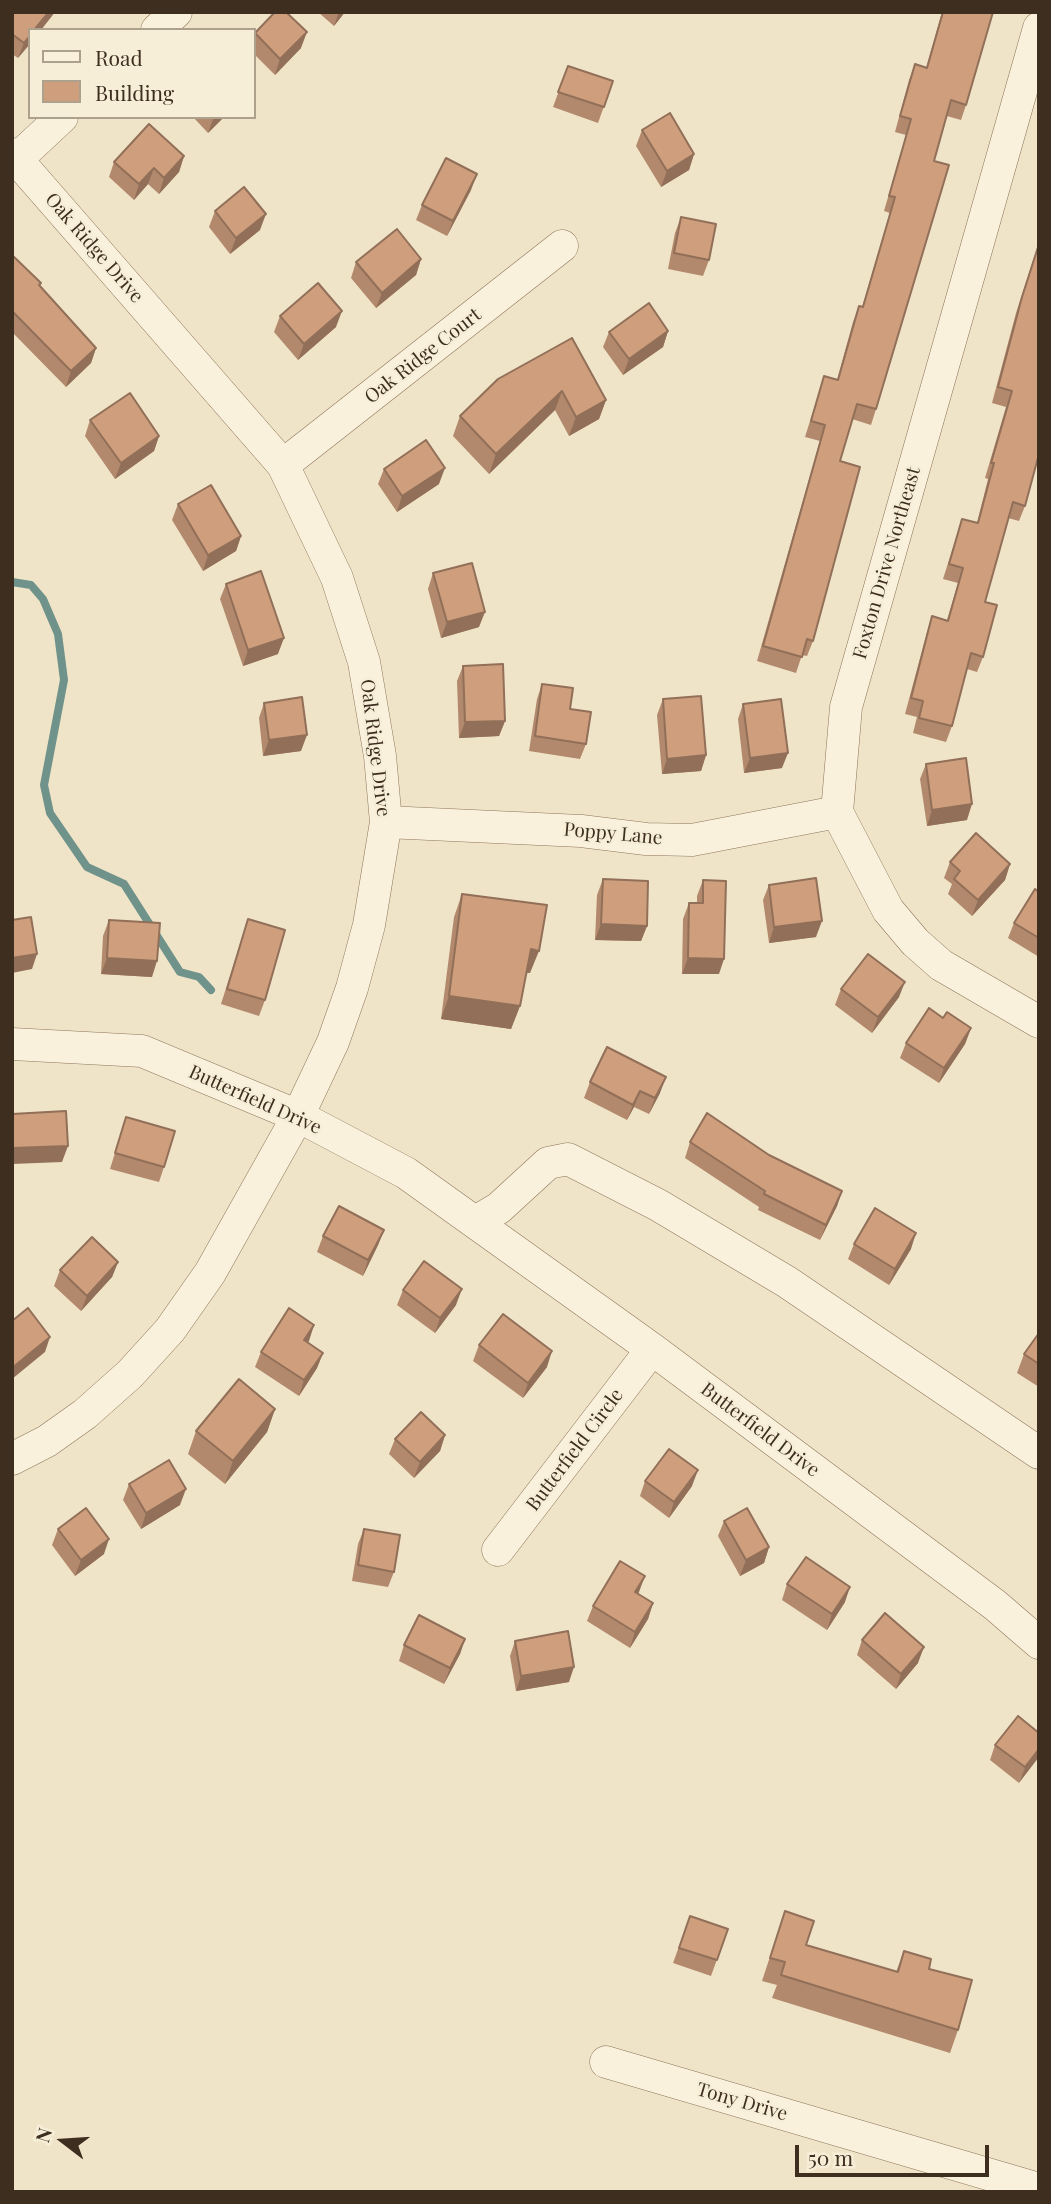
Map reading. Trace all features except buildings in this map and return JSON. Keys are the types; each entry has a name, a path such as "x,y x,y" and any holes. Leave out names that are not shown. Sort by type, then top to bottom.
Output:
{"street":[{"path":"159,28 176,12"},
{"name":"Foxton Drive Northeast","path":"837,812 846,707 1039,28"},
{"path":"14,157 60,119"},
{"name":"Oak Ridge Drive","path":"12,1459 47,1441 85,1414 130,1374 170,1330 210,1273 298,1116 333,1042 352,988 369,926 386,822 380,756 363,662 337,578 283,465 14,157"},
{"name":"Oak Ridge Court","path":"283,465 562,246"},
{"path":"837,812 888,910 915,942 941,965 1039,1022"},
{"name":"Poppy Lane","path":"386,822 692,840 837,812"},
{"name":"Butterfield Drive","path":"12,1044 142,1051 298,1116 406,1173 652,1349 984,1596 1039,1643"},
{"path":"477,1222 499,1208 548,1163 568,1159 658,1205 787,1282 1039,1452"},
{"name":"Butterfield Circle","path":"498,1550 652,1349"},
{"name":"Tony Drive","path":"606,2062 1039,2189"}],"waterway":[{"path":"12,582 31,585 43,599 58,634 64,680 44,785 50,813 87,867 124,884 180,972 199,977 211,990"}]}
